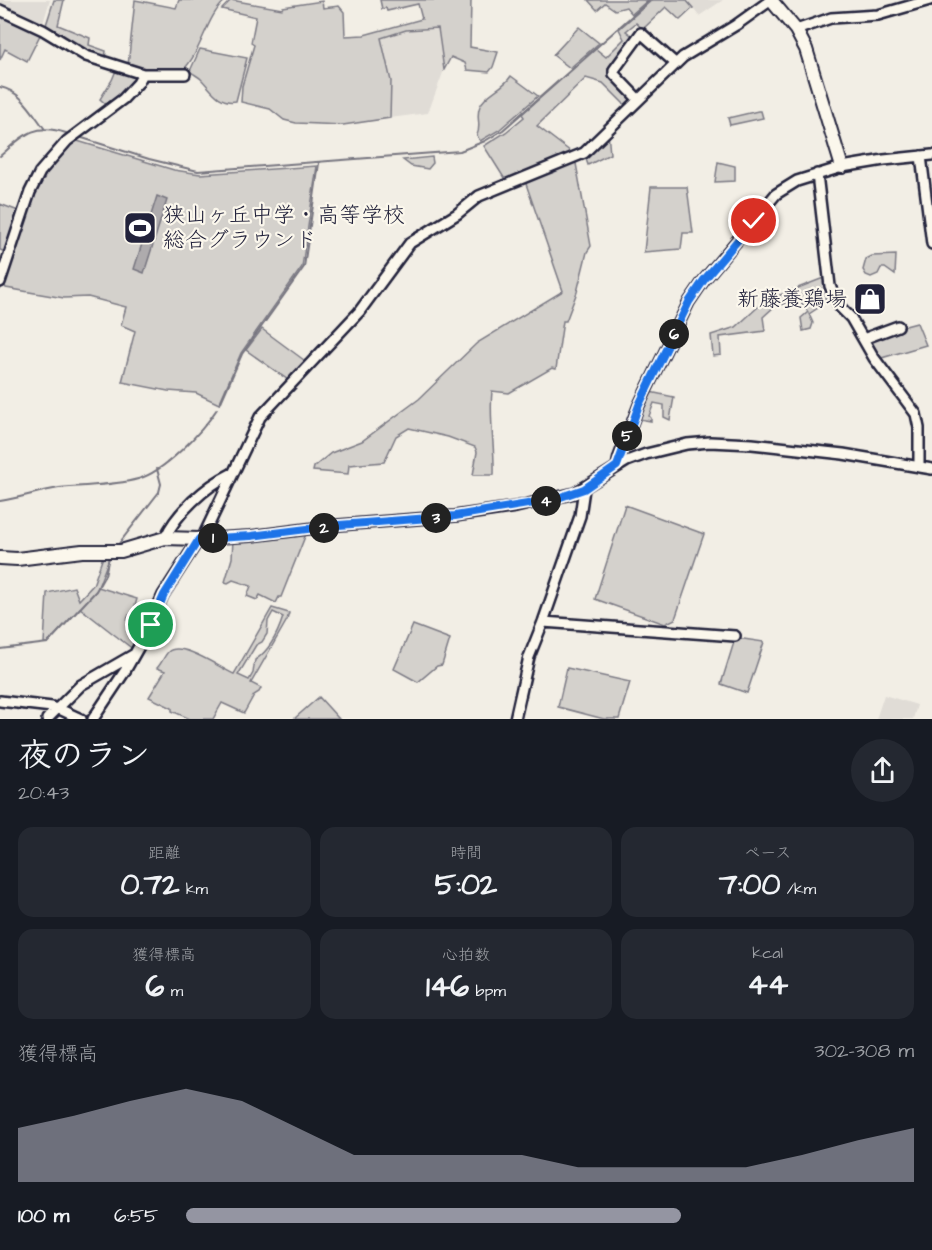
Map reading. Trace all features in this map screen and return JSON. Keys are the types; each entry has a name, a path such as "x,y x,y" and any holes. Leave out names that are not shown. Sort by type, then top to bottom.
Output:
{"street":[{"path":"93,719 125,672 151,625 164,595 200,539 260,417 359,312 410,243 457,214 478,196 584,153 675,63 771,0 796,30 811,62 842,167"},
{"path":"796,30 831,18 878,15 930,0"},
{"path":"0,10 43,30 86,56 143,74 185,74"},
{"path":"638,99 614,74 614,70 641,33 675,63"},
{"path":"0,282 30,192 40,172 67,141 123,99 143,74"},
{"path":"617,466 639,405 694,295 776,194 797,181 842,167 932,155"},
{"path":"921,156 932,244"},
{"path":"817,174 830,286 839,306 851,318 874,358 916,414 919,428 920,466"},
{"path":"863,339 898,326"},
{"path":"0,558 17,559 82,551 121,551 165,538 200,539 251,536 339,525 455,516 552,500 584,489 617,466 664,449 687,444 710,442 752,444 832,453 932,469"},
{"path":"165,538 168,530 186,509 212,486 231,474"},
{"path":"515,719 529,657 580,516 584,489"},
{"path":"543,622 735,636"},
{"path":"46,719 81,686 133,655"},
{"path":"0,701 52,706 81,719"}],"shaded area":[{"path":"0,0 50,0 43,23 39,25 0,6"},
{"path":"54,0 64,0 58,25 90,38 89,45 106,51 105,59 88,54 48,29 46,25"},
{"path":"135,0 176,8 179,0 226,0 214,15 195,54 183,70 149,72 128,66"},
{"path":"231,0 282,9 322,1 323,8 339,6 344,12 345,36 364,35 422,19 418,4 387,11 386,8 382,9 380,0 471,0 470,47 498,52 489,72 467,70 465,63 451,57 444,70 438,28 406,30 381,38 391,81 390,118 343,125 296,123 284,120 270,109 241,102 242,86 254,45 251,43 256,17 222,9"},
{"path":"588,0 648,0 632,14 626,7 615,10 605,3 597,10"},
{"path":"652,0 686,0 693,8 680,20 666,7 643,29 636,23 626,31 635,38 612,67 634,101 627,107 603,83 586,78 537,126 575,155 506,181 484,146 524,117 522,114 596,49 606,57 624,39 619,29"},
{"path":"686,0 723,0 699,16"},
{"path":"2,15 41,33 27,61 5,49 0,60 0,17"},
{"path":"579,27 599,43 570,68 553,55"},
{"path":"438,28 444,70 428,113 390,118 391,81 380,38 406,30"},
{"path":"200,49 247,58 236,101 220,98 190,71"},
{"path":"117,68 136,75 137,79 127,92 108,106 100,99"},
{"path":"511,76 538,96 499,130 480,141 477,135 480,106"},
{"path":"761,111 763,118 730,125 728,118"},
{"path":"608,132 610,154 588,165 584,153"},
{"path":"74,140 174,170 200,174 317,166 302,267 241,353 219,404 196,393 168,391 122,382 135,331 121,325 126,307 88,297 64,298 6,288 4,284 38,184"},
{"path":"432,157 433,163 428,169 411,166 403,160"},
{"path":"575,158 591,246 587,252 577,292 566,321 563,321 556,369 552,368 509,393 492,391 494,475 473,475 477,452 475,447 448,437 409,428 396,436 384,462 349,465 348,474 313,471 314,467 331,453 362,441 419,399 477,343 563,291 525,181"},
{"path":"718,162 735,166 735,181 715,182"},
{"path":"651,187 687,187 693,233 683,233 681,249 644,252"},
{"path":"157,196 167,200 144,273 134,269"},
{"path":"0,204 21,212 6,252 0,250"},
{"path":"896,255 895,275 881,268 878,274 871,277 863,270 866,259 872,256"},
{"path":"826,277 830,296 819,301 821,306 809,314 813,323 811,329 803,331 801,318 808,312 799,299 774,307 763,317 765,331 720,337 721,355 713,356 711,335 736,327 759,306 780,295"},
{"path":"917,323 926,345 878,359 869,344 870,340"},
{"path":"262,329 308,363 291,382 246,350"},
{"path":"650,392 674,397 670,420 664,417 664,405 654,403 649,416 651,421 639,419"},
{"path":"625,505 704,534 675,619 665,624 595,599"},
{"path":"306,534 281,597 276,603 260,595 257,600 247,596 251,586 233,580 225,582 232,558 233,540"},
{"path":"104,554 110,556 98,587 137,599 132,616 129,615 127,620 146,630 134,650 80,608 48,643 44,643 47,593 74,587 79,600 93,585"},
{"path":"272,608 289,613 251,683 261,688 254,695 244,713 222,703 213,719 190,719 149,697 165,671 157,668 168,652 174,649 201,656 234,674","holes":["273,612 283,617 265,652 255,660 253,673 249,680 238,675 256,645 262,642 267,634 268,621"]},
{"path":"413,625 450,639 442,665 437,666 418,682 394,669"},
{"path":"737,638 764,642 747,693 721,684"},
{"path":"567,668 630,682 619,719 604,719 558,707"},
{"path":"884,695 917,705 913,719 876,719"},
{"path":"319,697 339,719 294,719"}],"waterway":[{"path":"79,137 149,159 198,171 460,151 485,141 503,130 650,0"},
{"path":"0,87 20,98 44,128"},
{"path":"0,156 23,137 37,130 55,130 66,133"},
{"path":"220,404 242,354 304,267 319,163"},
{"path":"0,501 59,488 109,484 148,475 182,450 217,409"},
{"path":"117,546 159,492 161,484 157,469"},
{"path":"0,649 48,643 96,591 105,575 109,557"}],"place":[{"name":"狭山ヶ丘中学・高等学校 総合グラウンド","path":"140,228"},
{"name":"新藤養鶏場","path":"870,299"}],"route":[{"path":"151,625 164,595 199,539 455,516 552,500 584,489 617,466 639,405 689,302 704,280 754,221"}]}
